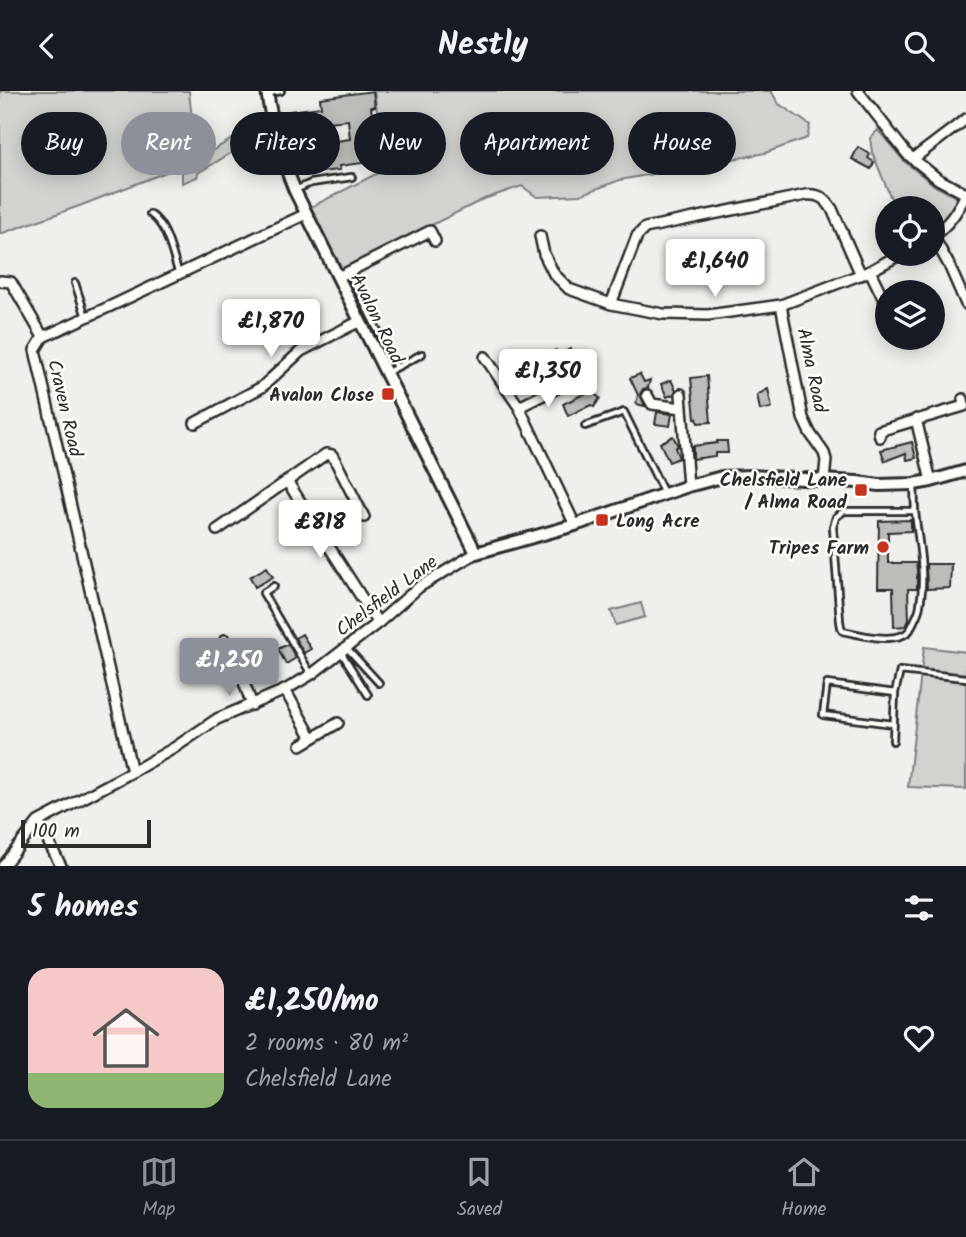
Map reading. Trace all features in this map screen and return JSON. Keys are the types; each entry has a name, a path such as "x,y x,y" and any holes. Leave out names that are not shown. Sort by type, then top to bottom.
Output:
{"street":[{"path":"858,91 881,123 913,159 938,179 966,194 957,213 945,227"},
{"name":"Avalon Road","path":"267,92 280,156 295,191 343,275 360,321 476,554"},
{"path":"913,159 966,119"},
{"path":"611,304 637,236 645,227 816,194 826,200 832,209 875,287"},
{"name":"Craven Road","path":"132,772 35,350 43,337 306,214"},
{"path":"343,275 430,231 435,241"},
{"path":"540,236 544,254 554,274 569,289 611,304 663,314 708,315 781,305 879,266"},
{"path":"945,258 966,304"},
{"path":"0,281 11,282 43,337"},
{"name":"Alma Road","path":"781,305 803,418 826,460 824,481"},
{"path":"195,423 262,387 301,351 360,321"},
{"path":"485,357 519,407 575,525"},
{"path":"519,407 565,384"},
{"path":"647,394 652,404 682,408"},
{"path":"681,394 688,485"},
{"path":"880,437 878,431 964,406 962,399"},
{"path":"916,419 931,481"},
{"path":"217,530 326,454 332,455 364,517"},
{"name":"Chelsfield Lane","path":"3,866 38,822 174,748 217,719 285,691 312,674 378,623 419,587 476,554 575,525 688,485 722,477 751,476 879,485 914,484 966,471"},
{"path":"287,481 378,623"},
{"path":"225,640 237,663 252,705"},
{"path":"285,691 312,738"},
{"path":"301,745 338,723"},
{"path":"38,822 61,866"}],"lane":[{"path":"267,92 281,91"},
{"path":"295,191 311,183 352,177"},
{"path":"150,214 163,228 179,274"},
{"path":"343,275 396,367"},
{"path":"75,283 86,317"},
{"path":"386,373 422,354"},
{"path":"585,426 624,412 664,494"},
{"path":"914,484 921,555 921,594 920,607 910,630 904,636 896,638 843,631 833,527 835,517 844,511 915,511"},
{"path":"274,586 262,593 312,674"},
{"path":"343,649 379,683"},
{"path":"343,649 368,695"},
{"path":"892,741 895,693 900,671 966,678"},
{"path":"893,725 823,715 827,684 895,693"}],"shaded area":[{"path":"0,91 189,91 191,112 121,112 121,175 158,175 0,234"},
{"path":"374,91 771,91 779,104 810,125 807,138 765,153 736,158 736,112 628,112 628,175 647,175 620,180 580,195 537,197 522,186 484,199 341,270 311,207 374,175 446,175 446,112 377,112"},
{"path":"878,130 904,161 935,186 960,199 945,220 945,196 890,196 872,152 870,138"},
{"path":"230,140 230,154 216,162 216,148"},
{"path":"182,175 198,175 197,177 182,183"},
{"path":"641,603 645,617 616,625 611,611"},
{"path":"924,647 966,652 966,789 908,787"}],"building":[{"path":"373,91 375,107 371,107 372,112 354,112 354,164 340,166 340,140 350,139 348,120 340,121 340,112 289,112 321,107 320,98"},
{"path":"858,147 870,154 868,158 874,162 871,169 852,159"},
{"path":"570,349 575,359 566,364 564,360 546,369 540,358 556,350 559,355"},
{"path":"586,363 596,383 584,388 575,369"},
{"path":"640,374 644,382 650,380 648,388 643,389 640,394 645,406 636,404 638,395 630,378"},
{"path":"707,376 711,422 698,423 695,418 691,378"},
{"path":"671,380 676,390 667,397 661,384"},
{"path":"768,389 772,408 760,410 757,395"},
{"path":"590,391 600,398 594,407 591,405 568,416 563,404"},
{"path":"657,412 672,414 670,426 655,424"},
{"path":"673,436 678,446 675,448 679,458 669,462 660,443"},
{"path":"727,441 728,453 715,453 715,456 693,459 693,446"},
{"path":"912,442 916,458 907,460 906,453 885,461 881,450"},
{"name":"Tripes Farm","path":"911,520 911,531 888,532 888,563 916,563 917,570 917,589 908,589 909,620 906,626 894,627 893,588 878,588 879,521"},
{"path":"926,564 951,564 950,588 927,589"},
{"path":"267,567 273,577 255,587 250,577"},
{"path":"302,634 311,649 304,653 295,638"},
{"path":"288,644 296,658 286,664 278,649"}],"place":[{"name":"Avalon Close","path":"388,394"},
{"name":"Chelsfield Lane / Alma Road","path":"861,490"},
{"name":"Long Acre","path":"602,520"},
{"name":"Tripes Farm","path":"883,547"}]}
